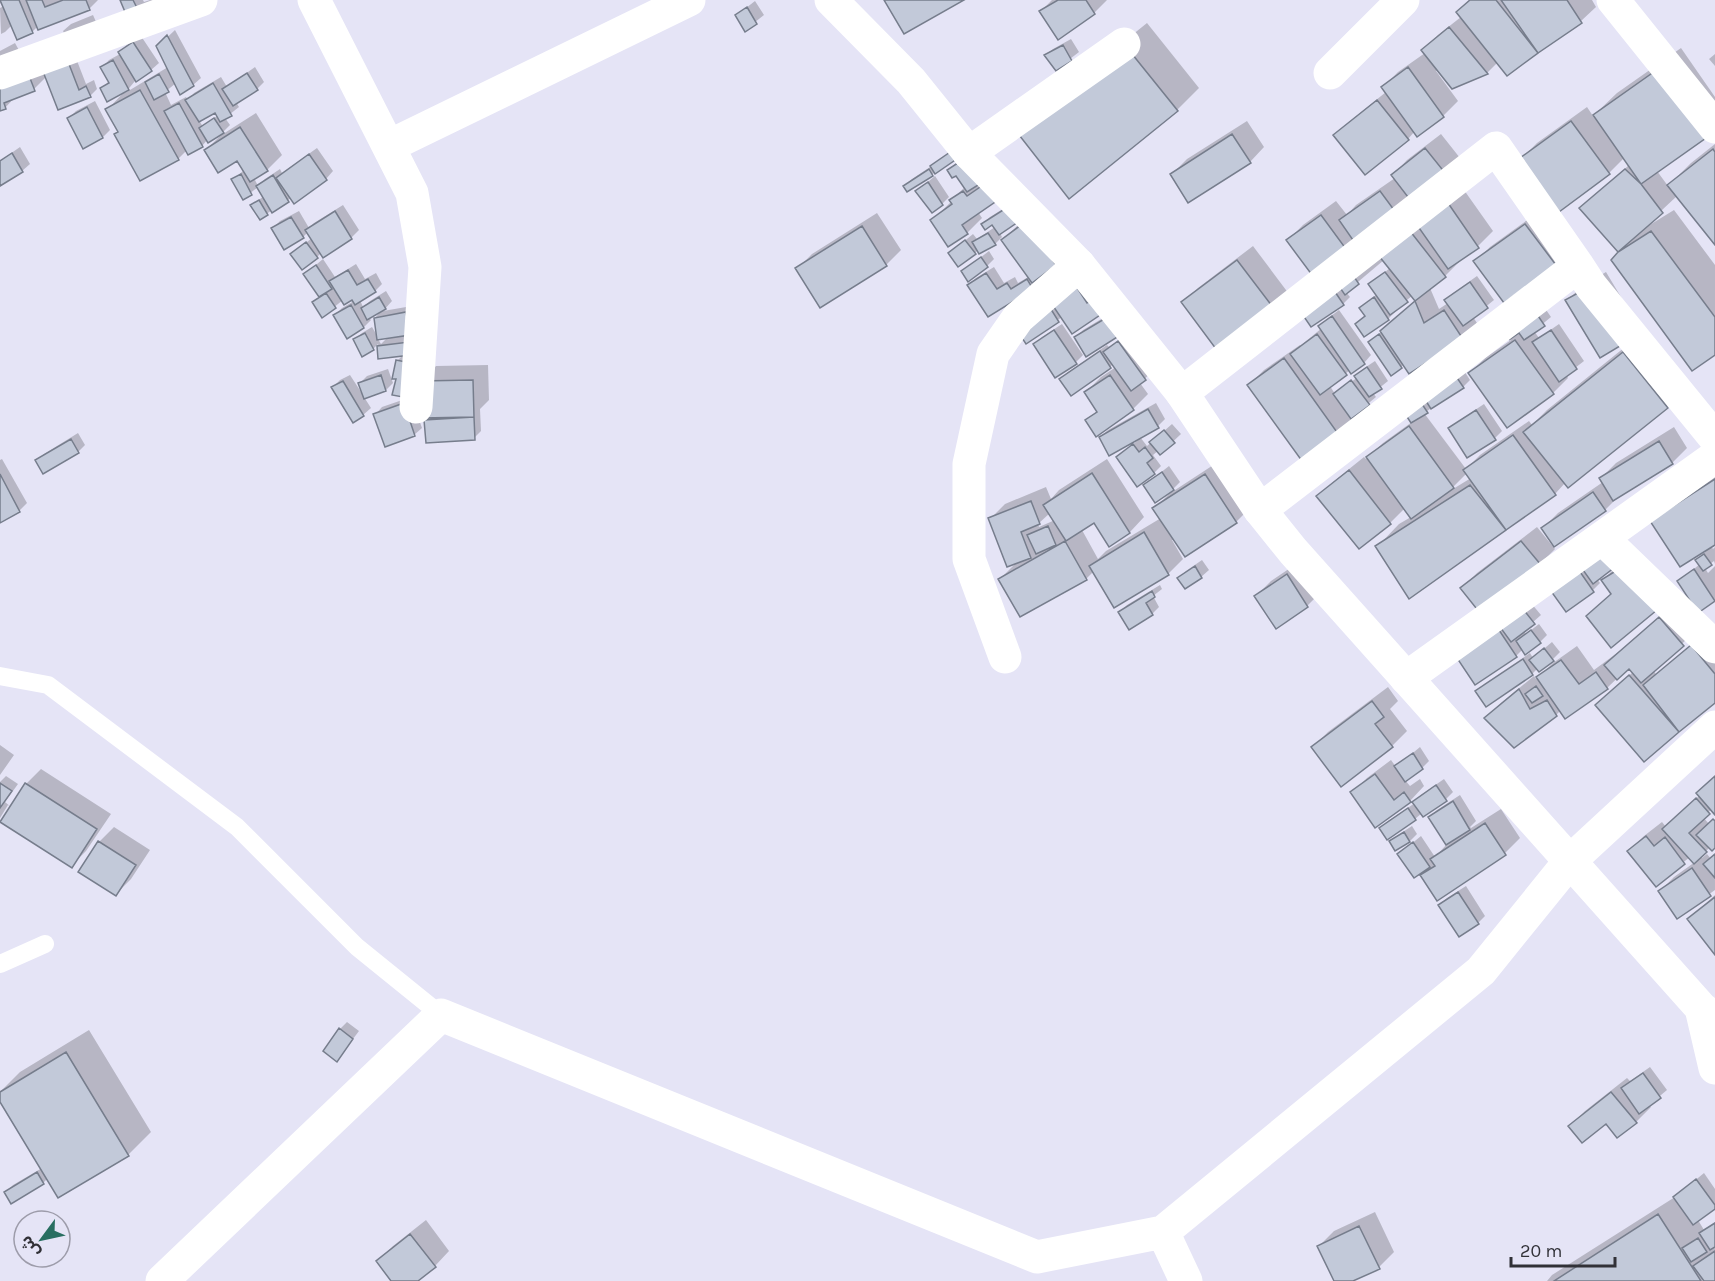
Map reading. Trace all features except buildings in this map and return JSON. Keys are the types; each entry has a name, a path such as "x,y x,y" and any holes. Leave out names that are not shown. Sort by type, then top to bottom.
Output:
{"street":[{"path":"0,73 201,0"},
{"path":"389,146 689,0"},
{"path":"831,0 911,81 969,153 1079,265 1182,393 1260,510 1293,551 1708,1014 1715,1068"},
{"path":"1330,73 1403,0"},
{"path":"1613,0 1715,127"},
{"path":"319,2 412,193 425,267 416,407"},
{"path":"969,153 1124,44"},
{"path":"1182,393 1496,148 1591,286 1715,438"},
{"path":"1005,657 969,559 969,464 993,354 1018,318 1079,265"},
{"path":"1260,510 1578,266"},
{"path":"1406,678 1715,457"},
{"path":"1602,538 1715,647"},
{"path":"162,1281 441,1015 1037,1257 1163,1232 1481,971 1570,861 1715,727"},
{"path":"1163,1232 1186,1281"}],"lane":[{"path":"0,676 48,685 237,827 357,947 441,1015"},
{"path":"0,964 45,944"}]}
